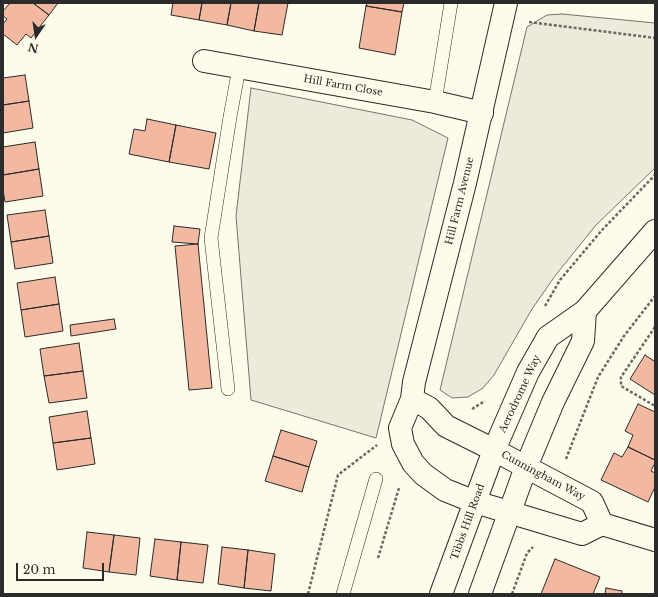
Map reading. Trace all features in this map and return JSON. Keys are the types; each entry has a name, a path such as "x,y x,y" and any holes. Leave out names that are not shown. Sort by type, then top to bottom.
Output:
{"street":[{"name":"Hill Farm Avenue","path":"475,502 445,490 423,474 413,463 403,444 400,428 412,399 414,382 482,113 505,11"},
{"name":"Hill Farm Close","path":"204,61 435,102 482,113"},
{"name":"Aerodrome Way","path":"494,450 528,372 548,337 585,311 655,231"},
{"path":"480,594 526,467 553,402 583,341 585,311"},
{"path":"412,399 429,408 446,426 494,450"},
{"name":"Cunningham Way","path":"494,450 592,502 602,524"},
{"name":"Tibbs Hill Road","path":"442,594 494,450"},
{"path":"475,502 582,534 602,524 655,540"}],"lane":[{"path":"435,102 452,3"},
{"path":"228,389 211,238 230,117 240,68"},
{"path":"343,594 376,478"}],"path":[{"path":"505,11 655,38"},
{"path":"541,312 560,280 602,230 655,175"},
{"path":"598,377 624,336 655,296"},
{"path":"655,327 621,377 621,386 655,406"},
{"path":"376,565 401,484"}],"shaded area":[{"path":"562,14 655,23 655,168 596,225 555,276 532,309 494,375 483,388 468,397 452,398 440,390 527,27 547,15"},
{"path":"251,88 412,120 448,138 376,438 251,400 236,216"}],"building":[{"path":"10,3 33,3 49,15 31,38 26,34 17,45 3,34 3,24 7,19 3,16 3,11"},
{"path":"33,3 58,3 49,15"},
{"path":"173,3 202,3 199,20 171,15"},
{"path":"202,3 231,3 227,25 199,20"},
{"path":"231,3 259,3 254,31 227,25"},
{"path":"259,3 288,3 282,35 254,31"},
{"path":"367,3 404,3 402,12 366,6"},
{"path":"366,6 402,12 395,55 359,48"},
{"path":"25,75 29,101 3,105 3,78"},
{"path":"29,101 33,128 3,133 3,105"},
{"path":"147,119 176,125 169,162 129,154 134,129 145,131"},
{"path":"176,125 216,133 209,169 169,162"},
{"path":"35,142 39,169 3,175 3,147"},
{"path":"39,169 43,196 5,202 3,175"},
{"path":"45,210 49,236 11,242 7,215"},
{"path":"174,226 200,229 198,244 172,242"},
{"path":"49,236 53,263 15,269 11,242"},
{"path":"198,244 212,388 189,390 175,246"},
{"path":"55,277 59,304 21,310 17,283"},
{"path":"59,304 63,331 25,337 21,310"},
{"path":"114,319 116,329 71,336 70,325"},
{"path":"79,343 83,371 44,376 40,349"},
{"path":"645,355 654,361 655,359 655,395 630,379"},
{"path":"83,371 87,398 49,403 44,376"},
{"path":"638,404 655,412 655,460 628,447 633,435 625,431"},
{"path":"87,411 91,438 53,443 49,417"},
{"path":"281,430 317,441 309,467 273,456"},
{"path":"91,438 95,464 57,470 53,443"},
{"path":"628,447 655,460 651,471 655,473 655,487 648,502 601,480 614,453 622,457"},
{"path":"273,456 309,467 302,492 265,481"},
{"path":"87,532 114,535 109,572 83,568"},
{"path":"114,535 140,538 136,575 109,572"},
{"path":"155,539 181,542 177,580 150,576"},
{"path":"181,542 208,545 203,583 177,580"},
{"path":"222,547 248,550 244,588 218,584"},
{"path":"248,550 275,554 271,591 244,588"},
{"path":"555,559 600,577 593,594 541,594"},
{"path":"606,588 622,591 622,594 605,594"}]}
